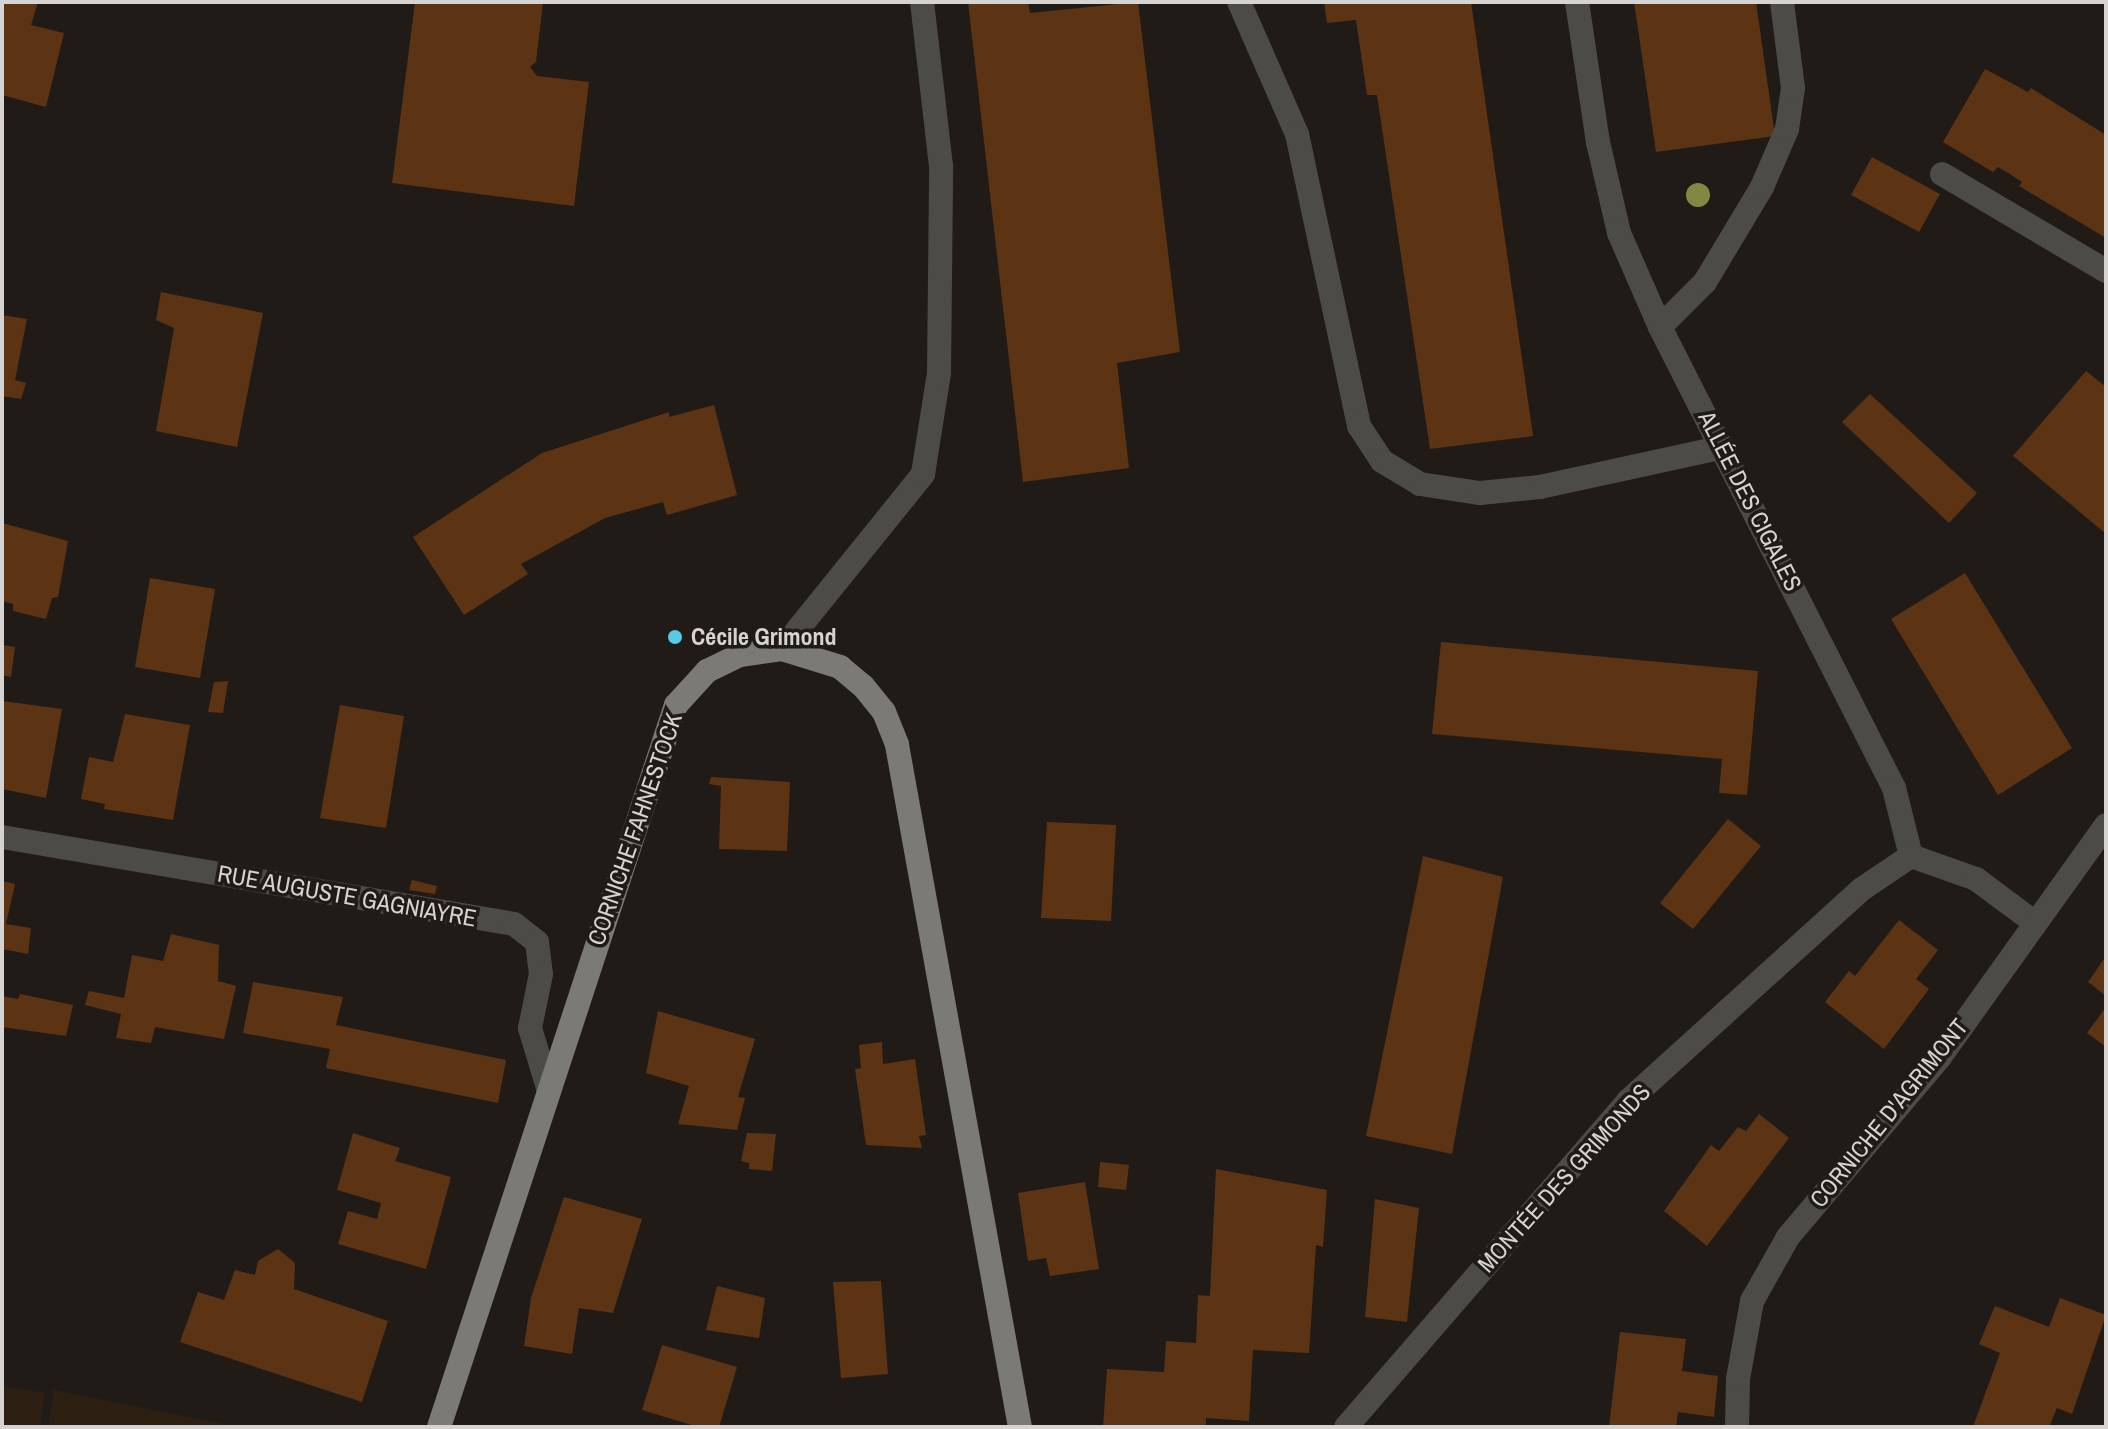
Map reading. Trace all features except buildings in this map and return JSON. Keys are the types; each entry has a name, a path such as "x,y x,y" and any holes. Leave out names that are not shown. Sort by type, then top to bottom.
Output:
{"main road":[{"name":"CORNICHE FAHNESTOCK","path":"439,1427 676,705 707,671 740,655 782,649 840,667 863,686 884,712 897,745 1020,1427"}],"street":[{"path":"782,649 923,474 939,373 941,166 922,2"},
{"path":"1239,2 1297,134 1359,426 1382,461 1420,484 1480,493 1540,487 1723,447"},
{"name":"ALLÉE DES CIGALES","path":"1577,2 1598,142 1619,233 1660,327 1894,788 1911,856"},
{"path":"1660,327 1705,282 1762,187 1787,129 1793,88 1782,2"},
{"path":"1942,174 2106,271"},
{"name":"CORNICHE D'AGRIMONT","path":"1737,1427 1738,1379 1752,1301 1788,1237 1940,1057 2034,922 2104,830"},
{"name":"RUE AUGUSTE GAGNIAYRE","path":"2,837 514,924 537,942 541,974 530,1028 548,1088"},
{"path":"1911,856 1976,879 2034,922"},
{"name":"MONTÉE DES GRIMONDS","path":"1346,1427 1628,1101 1862,889 1911,856"}],"shaded area":[{"path":"2,1386 45,1393 40,1427 2,1427"},
{"path":"54,1390 238,1427 48,1427"}],"place":[{"name":"Cécile Grimond","path":"675,637"}]}
